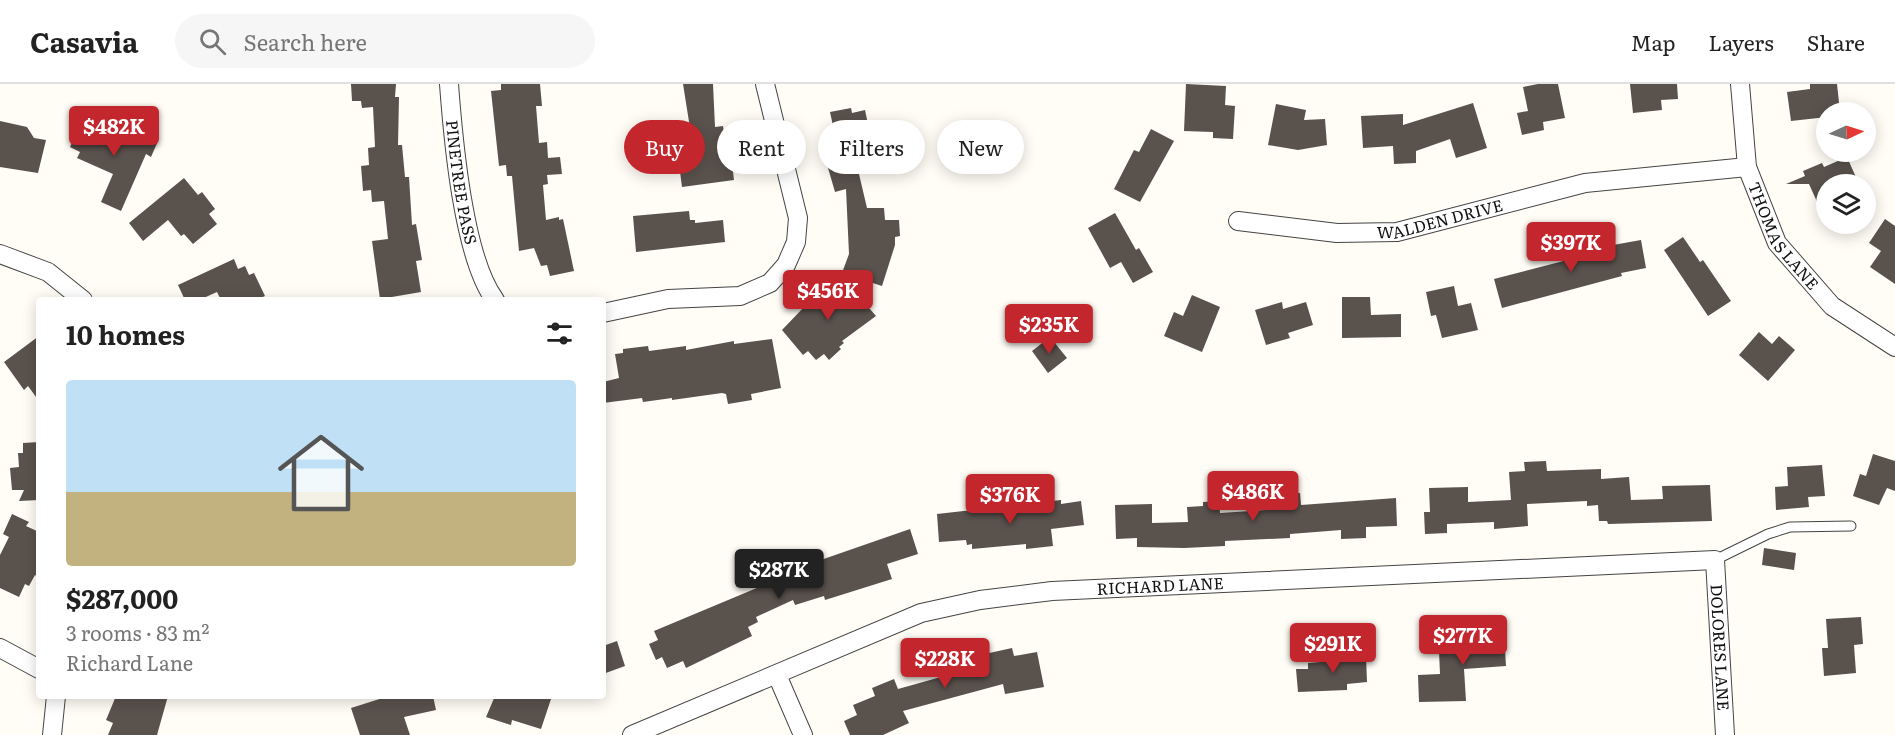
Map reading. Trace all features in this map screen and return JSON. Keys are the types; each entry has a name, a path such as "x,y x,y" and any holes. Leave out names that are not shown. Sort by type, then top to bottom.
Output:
{"street":[{"name":"PINETREE PASS","path":"449,84 461,195 484,279 493,297"},
{"path":"606,312 668,299 740,296 770,283 786,265 796,242 798,218 765,84"},
{"name":"THOMAS LANE","path":"1740,84 1748,167 1777,243 1832,306 1895,347"},
{"name":"WALDEN DRIVE","path":"1238,221 1337,234 1397,232 1585,183 1748,167"},
{"path":"0,254 48,272 79,297"},
{"name":"RICHARD LANE","path":"632,735 921,613 980,600 1052,591 1715,560"},
{"name":"DOLORES LANE","path":"1715,560 1725,735"},
{"path":"0,648 36,667"},
{"path":"777,675 803,735"},
{"path":"52,735 56,699"}],"lane":[{"path":"1715,560 1768,534 1790,527 1851,526"}],"building":[{"path":"351,84 396,84 395,97 399,97 398,145 402,145 405,177 409,177 412,225 416,224 422,260 416,261 421,292 380,297 372,241 388,239 384,201 372,202 371,190 363,191 361,166 369,165 368,148 375,147 373,107 362,108 361,101 352,101"},
{"path":"501,84 540,84 542,106 536,106 539,143 547,142 548,158 560,157 562,174 547,175 548,184 543,185 546,220 559,217 559,220 563,219 574,271 550,276 547,265 541,266 534,248 519,251 512,176 507,176 506,165 499,166 491,91 501,90"},
{"path":"683,84 713,84 715,127 717,127 717,174 733,174 734,180 682,187 680,174 705,174 705,120 689,120"},
{"path":"1186,84 1226,86 1225,105 1235,106 1233,139 1213,138 1213,132 1184,131"},
{"path":"1558,84 1565,118 1543,122 1544,130 1522,135 1517,113 1528,111 1523,87"},
{"path":"1630,84 1677,84 1678,99 1661,100 1662,110 1633,113"},
{"path":"1810,84 1837,84 1839,102 1816,102 1816,118 1791,121 1787,92 1810,89"},
{"path":"1473,103 1487,148 1456,158 1450,139 1416,151 1416,163 1394,164 1393,146 1363,148 1361,116 1403,114 1403,125"},
{"path":"1276,104 1306,110 1304,120 1325,119 1327,145 1298,150 1268,145"},
{"path":"851,108 852,113 865,110 867,120 832,120 830,112"},
{"path":"83,120 106,130 108,123 130,132 131,129 158,141 151,157 146,154 121,211 101,202 113,174 77,158 80,152 70,147"},
{"path":"0,121 27,127 34,138 46,140 38,173 0,167"},
{"path":"1151,129 1174,141 1140,202 1114,189 1134,150 1139,152"},
{"path":"1836,162 1849,162 1855,174 1816,174 1816,200 1809,184 1786,184 1805,176 1803,171 1822,163 1824,167"},
{"path":"830,174 859,174 867,208 884,208 885,220 899,220 900,236 895,237 895,245 882,286 842,273 849,254 846,189 835,192"},
{"path":"184,178 198,195 202,192 215,209 209,214 217,224 193,244 184,234 181,236 168,220 143,241 129,223"},
{"path":"689,211 690,220 695,220 695,223 723,220 725,242 636,252 633,216"},
{"path":"1115,213 1136,250 1139,248 1153,272 1133,283 1121,262 1110,268 1088,228"},
{"path":"1885,219 1895,226 1895,284 1870,267 1881,251 1869,243"},
{"path":"1683,237 1700,262 1703,260 1731,301 1708,316 1664,250"},
{"path":"1641,240 1646,268 1621,273 1622,276 1502,308 1494,279 1575,258 1574,252"},
{"path":"234,259 238,269 245,266 249,275 254,273 265,296 220,297 217,292 206,297 184,297 178,285"},
{"path":"842,277 876,316 842,341 844,343 839,347 841,349 829,360 824,354 816,360 808,351 803,355 782,330 804,307"},
{"path":"1454,286 1458,306 1471,303 1478,330 1442,338 1436,315 1431,316 1426,292"},
{"path":"1192,295 1220,307 1202,352 1164,336 1174,312 1183,316"},
{"path":"1342,297 1370,297 1371,315 1401,314 1401,337 1342,338"},
{"path":"1282,302 1283,309 1306,302 1313,325 1288,333 1290,338 1266,345 1255,310"},
{"path":"1759,332 1772,344 1779,336 1795,350 1768,381 1739,355"},
{"path":"1050,337 1067,358 1048,373 1032,351"},
{"path":"36,338 36,397 28,386 24,390 4,362"},
{"path":"772,339 781,388 751,394 752,400 728,404 726,394 722,393 672,400 672,398 643,402 642,398 606,403 606,381 619,378 615,354 623,353 623,349 648,346 649,351 686,346 686,350 734,341 734,344"},
{"path":"36,442 36,500 19,501 24,490 12,490 10,468 19,467 18,453 23,453 23,443"},
{"path":"1873,454 1895,461 1895,491 1887,488 1879,505 1853,496 1860,474 1866,476"},
{"path":"1546,461 1547,471 1601,469 1601,479 1629,477 1631,500 1663,499 1662,486 1710,485 1712,521 1608,524 1607,521 1599,521 1598,505 1587,506 1587,501 1527,504 1528,526 1494,529 1494,522 1447,524 1447,533 1425,534 1424,512 1430,512 1429,488 1468,487 1468,502 1511,500 1509,472 1525,471 1524,462"},
{"path":"1822,465 1825,496 1808,497 1809,507 1776,510 1775,487 1788,486 1787,467"},
{"path":"1300,493 1301,505 1396,498 1397,526 1366,527 1366,538 1341,539 1341,530 1290,534 1290,538 1225,541 1225,546 1184,548 1137,547 1137,538 1116,539 1115,505 1152,504 1152,523 1188,522 1187,507 1203,506 1203,502 1219,501 1220,513 1266,510 1266,500 1285,499 1284,494"},
{"path":"1061,500 1061,504 1081,501 1084,525 1051,529 1053,546 1026,549 1026,544 972,549 972,544 967,545 966,540 939,542 937,514"},
{"path":"12,514 29,522 26,526 36,531 36,576 29,586 25,584 19,597 0,588 0,555 9,537 3,534"},
{"path":"910,529 918,554 887,564 892,579 825,600 824,596 795,605 793,600 756,617 758,622 748,627 752,636 686,668 683,661 667,668 662,657 656,660 649,644 658,640 654,631 783,577 817,567 815,562"},
{"path":"1764,548 1796,553 1794,570 1762,565"},
{"path":"1861,617 1863,644 1854,645 1856,673 1824,676 1822,648 1828,648 1826,619"},
{"path":"1503,619 1506,666 1464,669 1466,701 1419,702 1418,675 1440,674 1439,651 1484,650 1482,621"},
{"path":"617,641 625,666 606,673 606,645"},
{"path":"1012,648 1014,656 1037,652 1044,687 1005,694 1003,684 903,711 909,723 883,735 850,735 844,721 857,715 853,705 875,696 872,688 894,679 898,689 948,675 944,663"},
{"path":"1333,656 1366,656 1367,682 1347,684 1347,690 1298,692 1296,669 1308,669 1308,663 1333,661"},
{"path":"115,699 167,699 157,735 108,735 113,723 106,720"},
{"path":"380,699 434,699 436,710 404,717 410,735 360,735 351,708"},
{"path":"494,699 551,699 541,729 512,720 511,725 486,717"}]}
